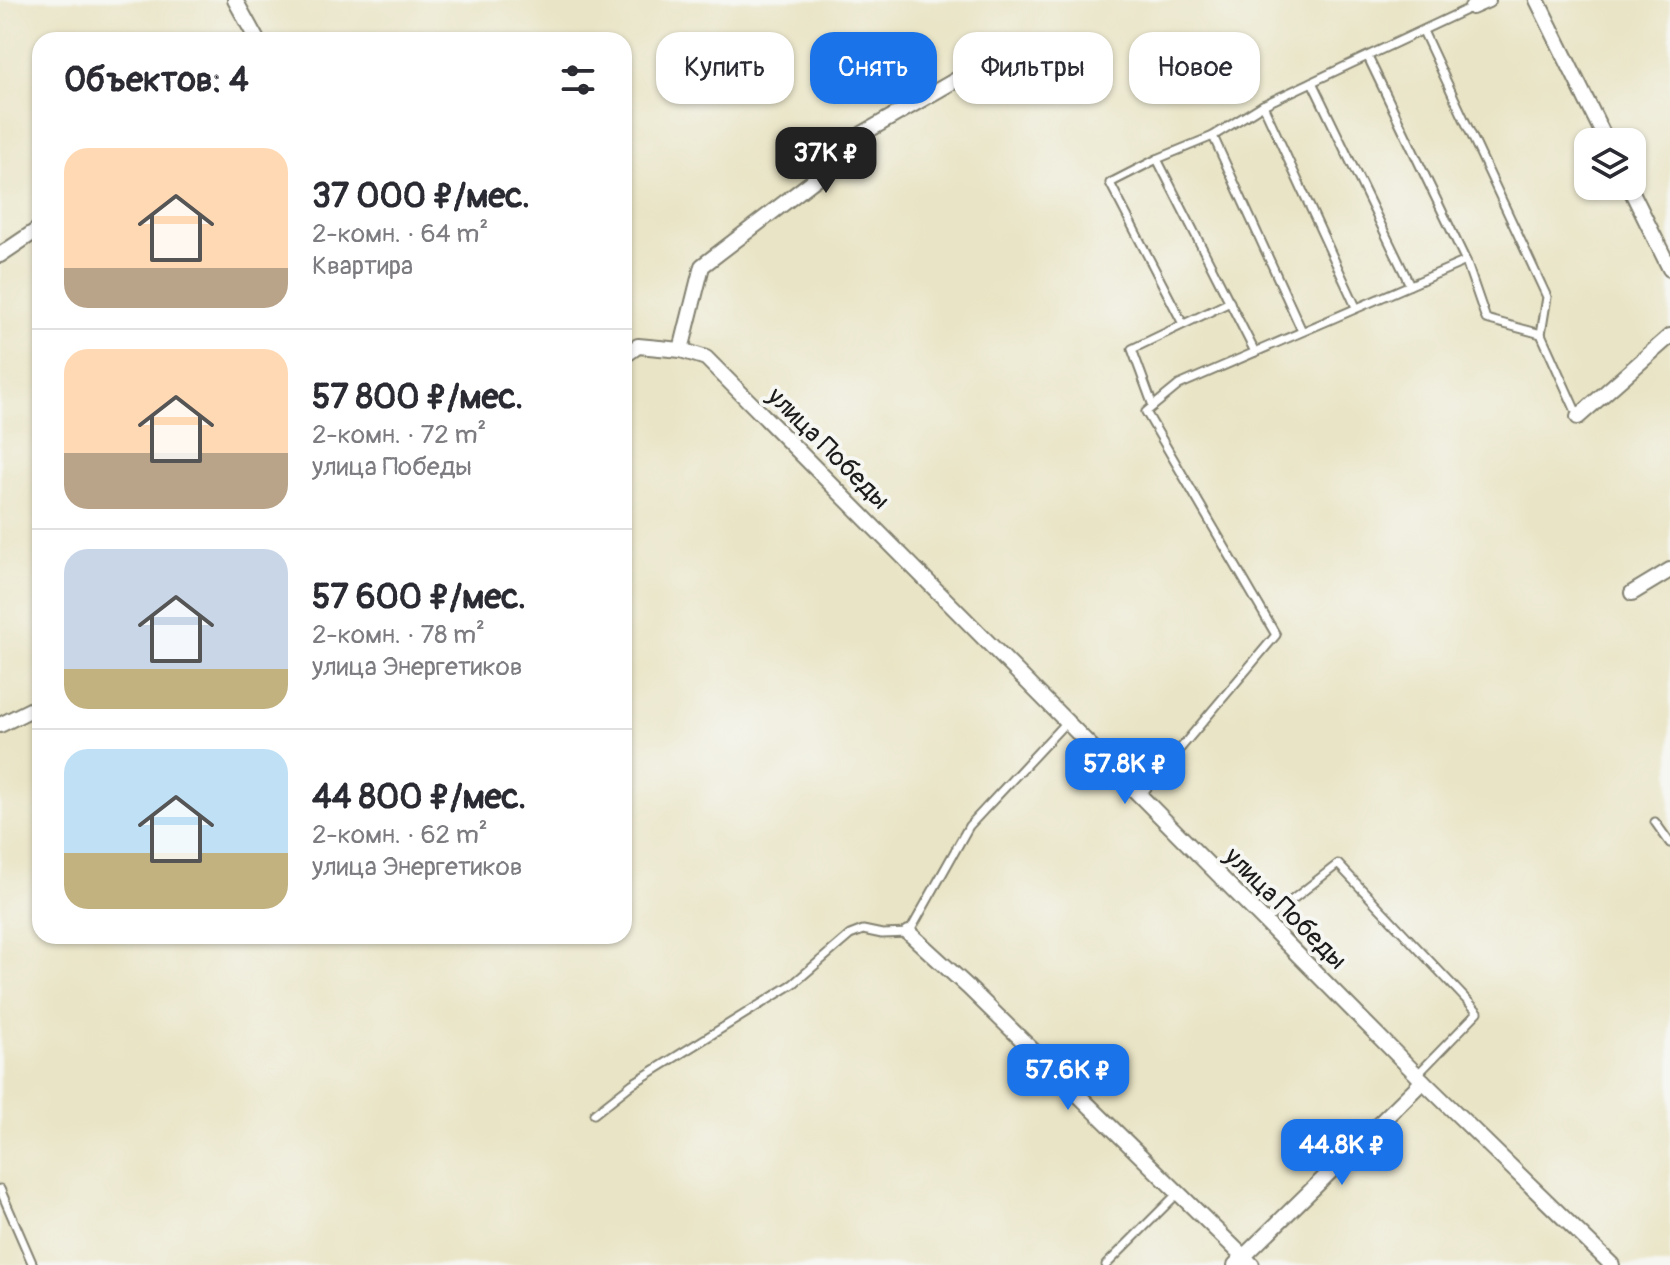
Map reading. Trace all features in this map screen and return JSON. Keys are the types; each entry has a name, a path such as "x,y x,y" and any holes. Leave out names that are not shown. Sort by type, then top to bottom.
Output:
{"street":[{"path":"235,0 253,32"},
{"path":"1472,7 1488,0"},
{"path":"1537,0 1600,128"},
{"path":"681,350 702,266 822,174 862,134 953,82"},
{"path":"1636,200 1670,269"},
{"path":"0,255 32,233"},
{"path":"1578,417 1670,336"},
{"name":"улица Победы","path":"632,350 638,346 681,350 706,358 1420,1078 1612,1265"},
{"path":"1632,593 1670,570"},
{"path":"0,725 32,709"},
{"path":"909,933 1179,1193 1244,1262 1420,1078"}],"lane":[{"path":"1183,324 1110,183 1213,136 1263,105 1472,7"},
{"path":"1423,31 1547,297 1541,334 1578,417"},
{"path":"1368,57 1466,261 1486,319 1541,334"},
{"path":"1312,82 1410,285"},
{"path":"1263,105 1356,307"},
{"path":"1213,136 1302,331"},
{"path":"1157,159 1255,352"},
{"path":"1141,796 1276,635 1146,412 1179,385 1466,261"},
{"path":"1153,406 1132,349 1230,302"},
{"path":"594,1114 632,1084 793,984 850,935 863,930 882,934 909,933 969,826 1067,721"},
{"path":"1655,822 1670,843"},
{"path":"1265,921 1338,864 1478,1012 1420,1078"},
{"path":"0,1189 33,1265"},
{"path":"1106,1265 1179,1193"}]}
